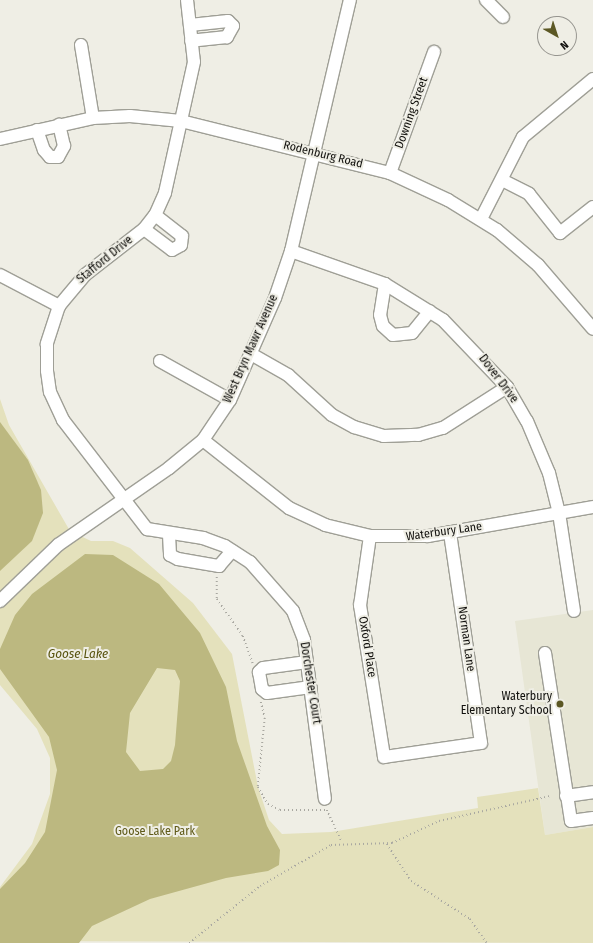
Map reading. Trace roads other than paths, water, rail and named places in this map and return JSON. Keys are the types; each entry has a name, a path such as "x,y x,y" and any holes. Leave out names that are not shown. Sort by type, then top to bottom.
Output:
{"street":[{"name":"Stafford Drive","path":"122,502 63,420 50,392 47,344 59,306 85,275 144,229 155,215 171,172 194,62 187,0"},
{"name":"West Bryn Mawr Avenue","path":"0,602 58,545 122,502 203,440 230,400 251,354 291,251 316,152 350,0"},
{"path":"486,0 503,17"},
{"path":"190,25 228,21 233,26 227,37 191,41"},
{"path":"81,45 93,118"},
{"name":"Downing Street","path":"390,173 434,52"},
{"path":"481,219 504,180 523,137 593,79"},
{"name":"Rodenburg Road","path":"0,139 93,118 130,116 181,121 316,152 390,173 431,190 481,219 538,265 593,329"},
{"path":"37,130 44,150 50,158 58,157 64,146 59,125"},
{"path":"504,180 529,194 560,233 593,207"},
{"path":"144,229 172,250 181,245 182,236 155,215"},
{"name":"Dover Drive","path":"291,251 385,284 430,311 474,348 507,388 538,445 559,513 574,611"},
{"path":"0,275 59,306"},
{"path":"385,284 380,316 383,326 393,335 412,333 430,311"},
{"path":"251,354 288,375 332,415 354,427 384,436 418,435 443,428 507,388"},
{"path":"160,361 230,400"},
{"name":"Waterbury Lane","path":"203,440 289,508 325,525 370,536 401,538 450,532 593,507"},
{"name":"Dorchester Court","path":"122,502 147,529 169,534 203,538 232,551 250,562 293,611 304,640 325,799"},
{"name":"Norman Lane","path":"384,757 481,743 450,532"},
{"path":"169,534 170,555 178,559 219,566 232,551"},
{"name":"Oxford Place","path":"370,536 360,605 384,757"},
{"path":"545,652 571,821 593,818"},
{"path":"307,662 263,668 259,672 262,689 268,692 311,687"},
{"path":"566,796 593,792"}],"water":[{"path":"0,422 28,460 41,490 43,513 32,541 0,571"},
{"name":"Goose Lake","path":"85,554 113,555 159,584 200,633 226,687 237,741 267,826 280,850 279,865 268,871 226,878 150,899 92,926 79,943 0,943 0,889 25,863 45,832 57,770 49,737 0,669 0,649 15,615 32,594","holes":["157,668 175,670 180,681 175,745 171,761 163,769 140,771 126,752 130,713"]}],"place":[{"name":"Waterbury Elementary School","path":"560,704"}],"park label":[{"name":"Goose Lake Park","path":"155,832"}]}
